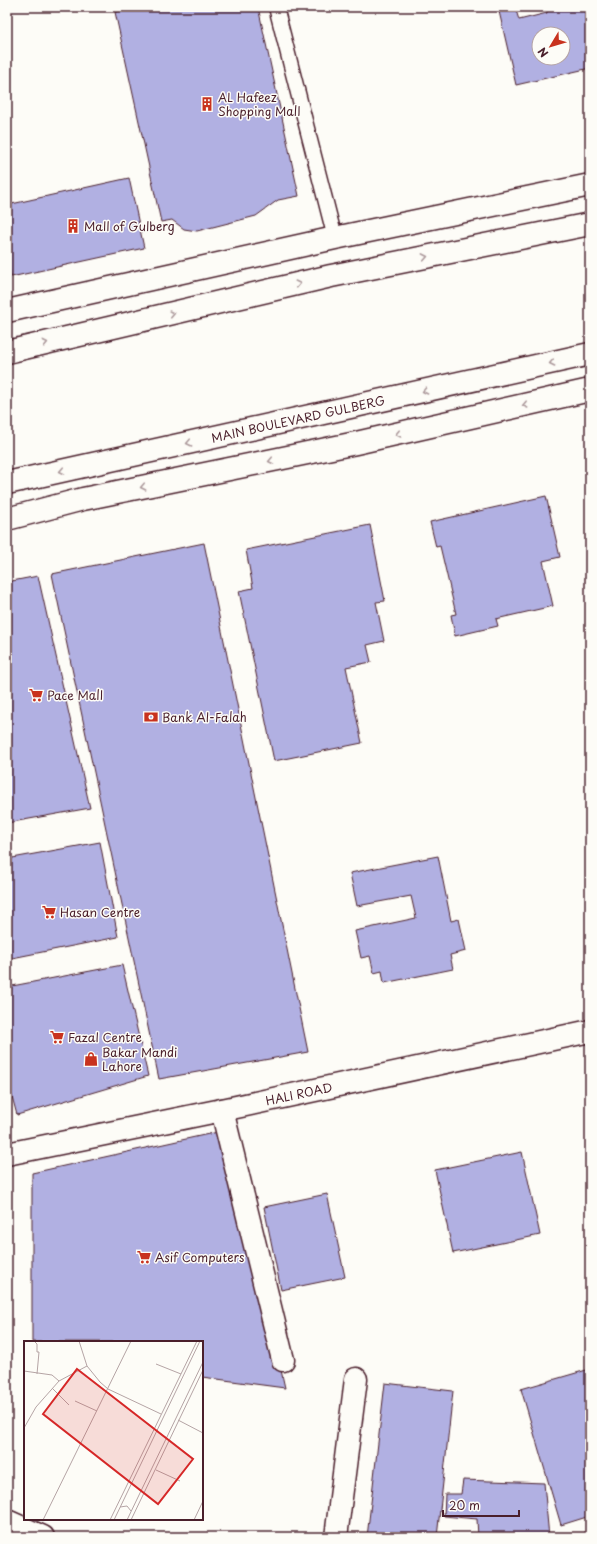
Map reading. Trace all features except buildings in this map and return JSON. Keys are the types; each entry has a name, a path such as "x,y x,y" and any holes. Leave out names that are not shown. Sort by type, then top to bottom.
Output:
{"street":[{"path":"7,311 335,238 590,185"},
{"path":"7,352 331,276 590,224"},
{"name":"MAIN BOULEVARD GULBERG","path":"7,483 590,354"},
{"path":"7,519 83,499 356,443 590,390"},
{"name":"HALI ROAD","path":"7,1154 222,1110 590,1031"},
{"path":"222,1110 283,1360"},
{"path":"336,1537 356,1379"},
{"path":"7,1521 43,1537"}],"lane":[{"path":"276,7 335,238"}],"place":[{"name":"AL Hafeez Shopping Mall","path":"207,104"},
{"name":"Mall of Gulberg","path":"73,226"},
{"name":"Pace Mall","path":"36,695"},
{"name":"Bank Al-Falah","path":"151,717"},
{"name":"Hasan Centre","path":"49,912"},
{"name":"Fazal Centre","path":"57,1037"},
{"name":"Bakar Mandi Lahore","path":"91,1059"},
{"name":"Asif Computers","path":"144,1257"}]}
